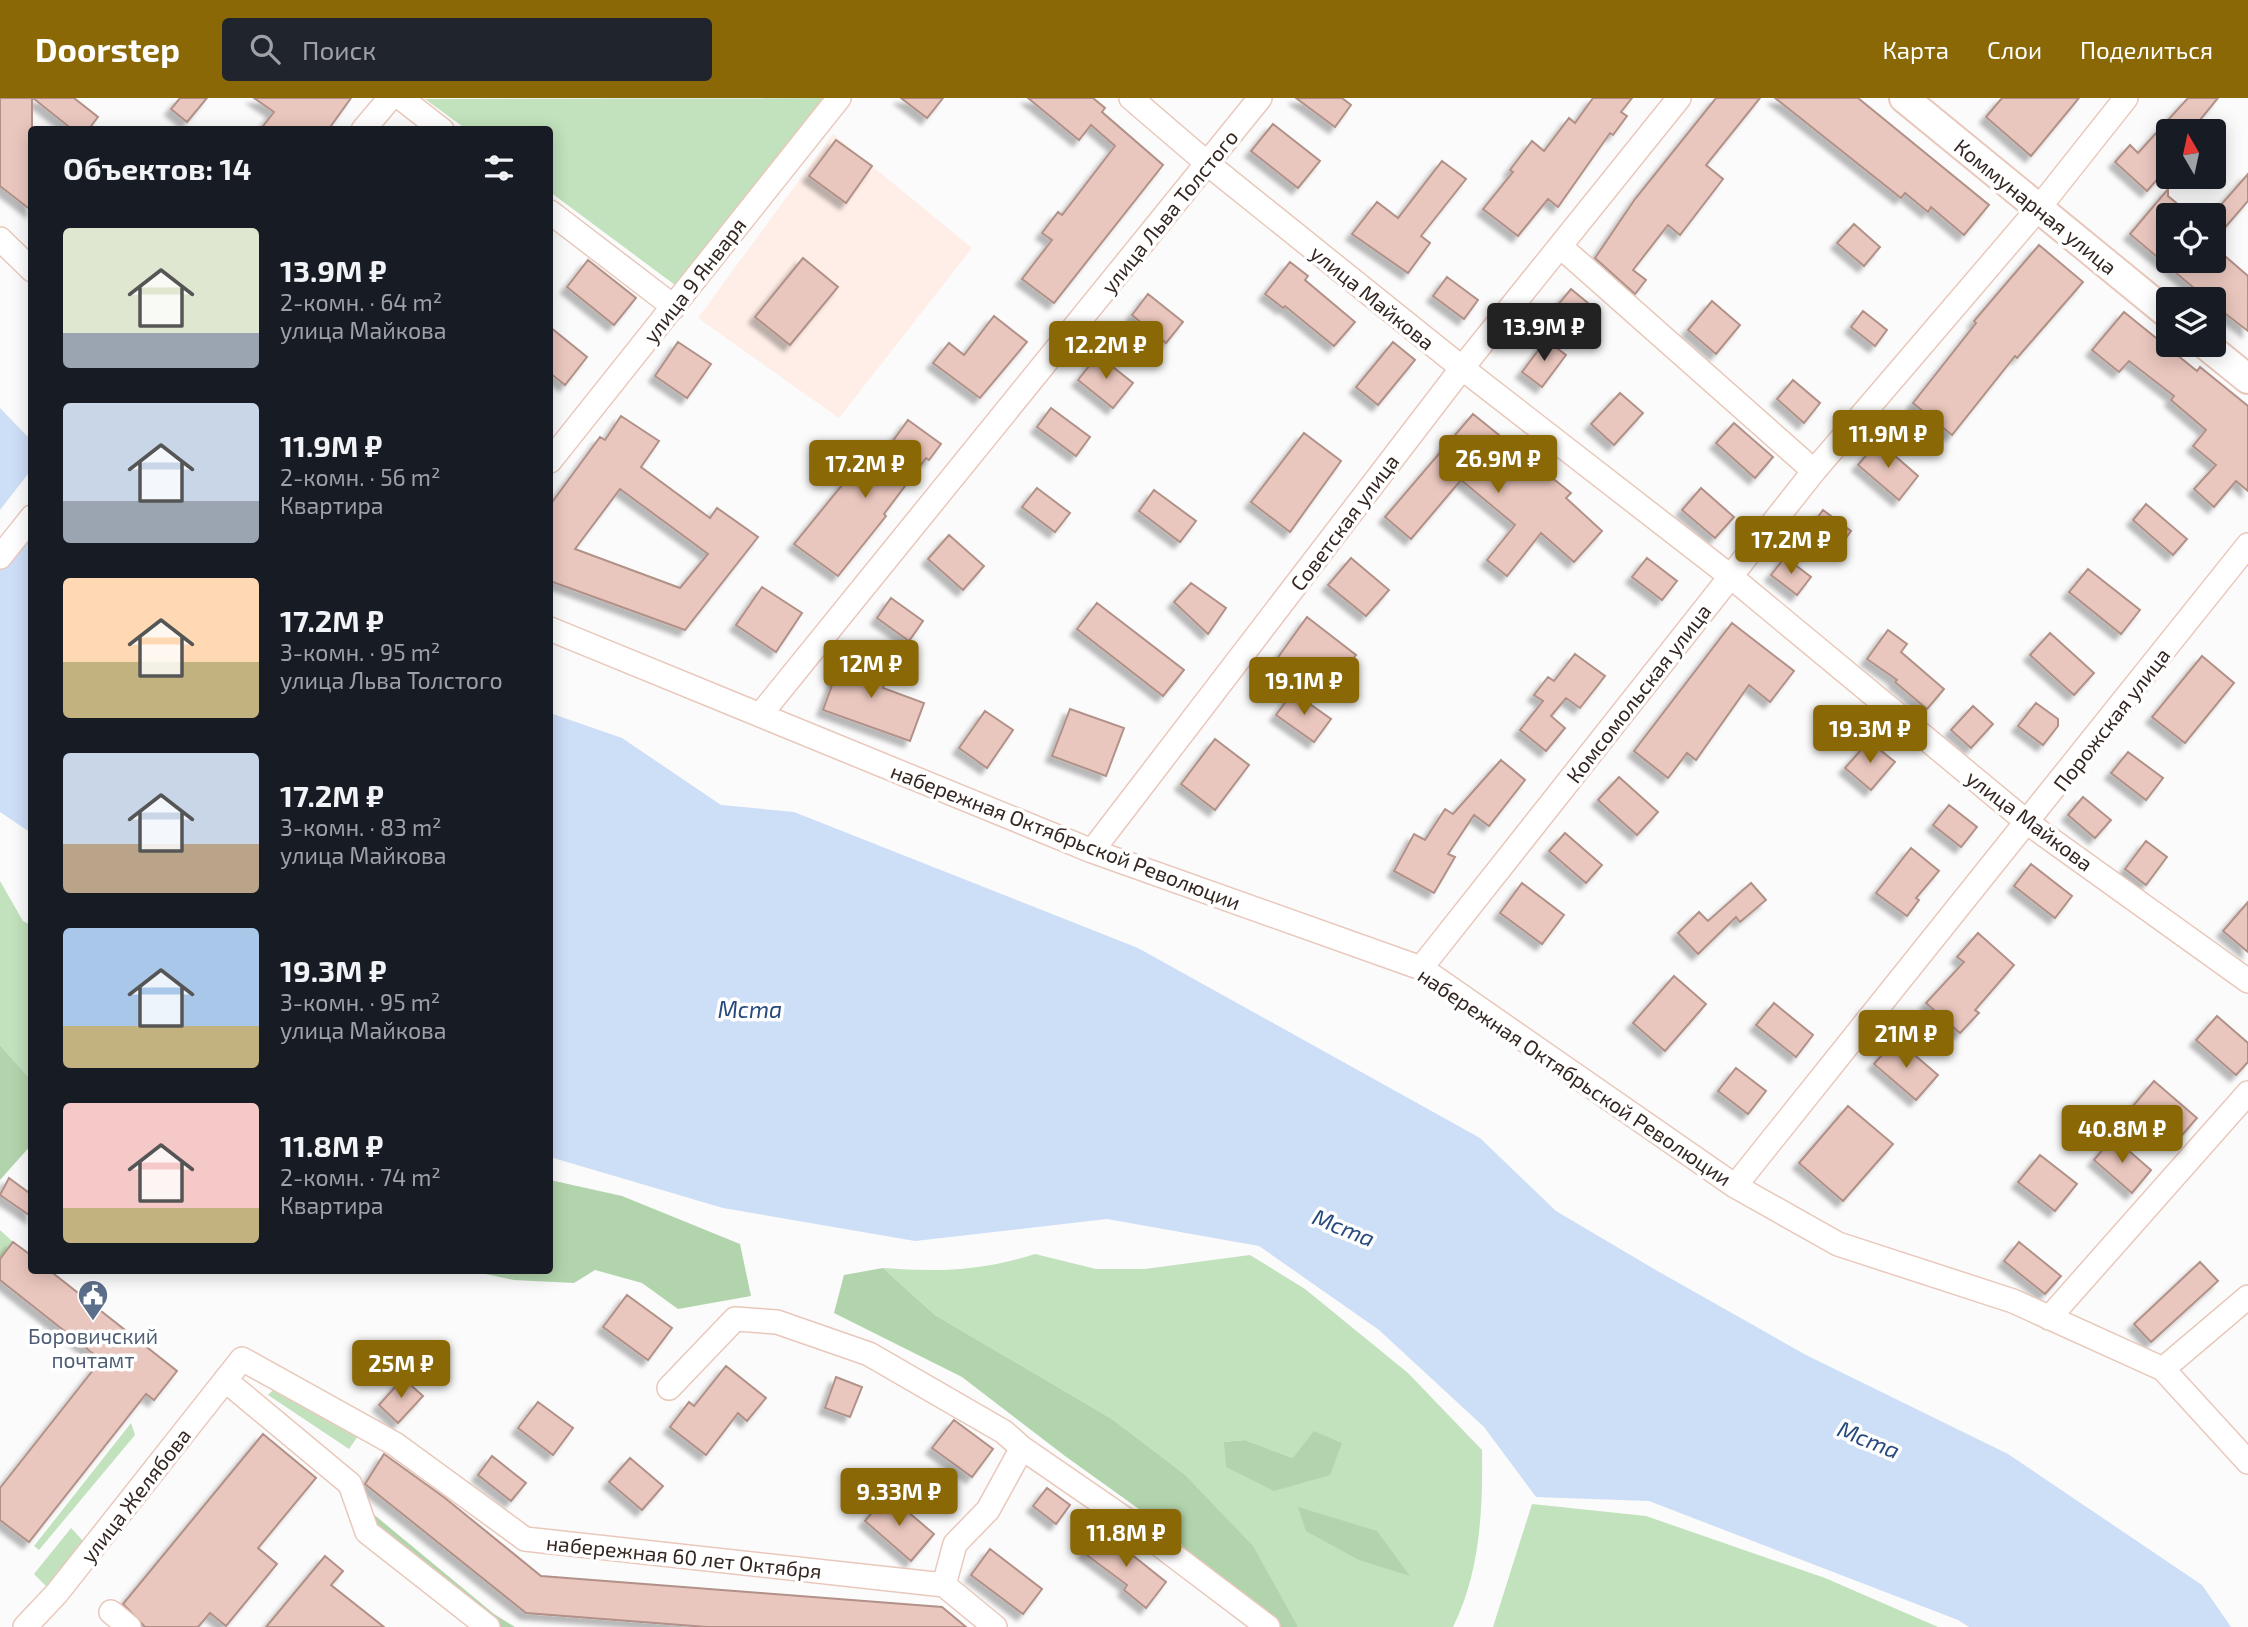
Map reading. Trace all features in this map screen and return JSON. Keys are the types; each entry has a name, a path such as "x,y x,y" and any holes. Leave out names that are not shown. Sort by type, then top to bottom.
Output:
{"main road":[{"name":"Коммунарная улица","path":"1903,98 2156,304"},
{"path":"2221,357 2248,379"}],"street":[{"path":"366,126 390,98"},
{"path":"401,98 437,126"},
{"name":"улица 9 Января","path":"553,457 839,98"},
{"name":"улица Майкова","path":"1131,98 1208,164 1462,368 1730,576 2028,823 2248,981"},
{"name":"улица Льва Толстого","path":"760,715 1260,98"},
{"name":"Советская улица","path":"1093,851 1462,368 1679,98"},
{"name":"Комсомольская улица","path":"1421,968 1814,471 2038,209 2126,98"},
{"path":"553,214 674,307"},
{"path":"0,239 28,266"},
{"path":"1561,247 1814,471"},
{"path":"0,557 28,522"},
{"name":"Порожская улица","path":"1735,1186 2248,545"},
{"name":"набережная Октябрьской Революции","path":"553,630 1093,851 1421,968 1735,1186 1838,1244 2013,1301 2162,1369 2248,1462"},
{"path":"2049,1318 2248,1093"},
{"path":"2162,1369 2248,1297"},
{"path":"669,1388 735,1319 777,1322 869,1354 1004,1432 1022,1448 1128,1521 1268,1627"},
{"name":"улица Желябова","path":"25,1627 57,1593 242,1359"},
{"name":"набережная 60 лет Октября","path":"242,1359 395,1444 525,1539 944,1585"},
{"path":"225,1380 350,1484 367,1532 488,1627"},
{"path":"995,1627 944,1585 956,1544 988,1510 1022,1448"}],"shaded area":[{"path":"833,134 972,248 839,418 698,318"}],"green space":[{"path":"827,98 675,285 553,194 553,126 462,126 425,99"},
{"path":"0,881 23,921 28,924 28,1077 0,1045"},
{"path":"0,1045 28,1077 28,1148 0,1180"},
{"path":"553,1181 622,1196 740,1244 751,1296 678,1309 642,1283 595,1270 574,1283 514,1280 486,1274 553,1274"},
{"path":"0,1230 13,1242 0,1259"},
{"path":"1035,1254 1096,1269 1145,1269 1250,1255 1305,1289 1408,1373 1482,1450 1478,1541 1469,1585 1453,1627 1298,1627 1183,1473 1112,1419 935,1315 883,1268 960,1269","holes":["1245,1440 1293,1458 1224,1442"]},
{"path":"883,1268 935,1315 1112,1419 1183,1473 1253,1546 1298,1627 1264,1627 1240,1612 1171,1532 962,1377 834,1313 844,1275"},
{"path":"276,1387 358,1436 349,1449 268,1395"},
{"path":"131,1423 135,1435 39,1550 34,1546"},
{"path":"1314,1431 1342,1443 1330,1475 1274,1491 1226,1467 1224,1442 1245,1440 1293,1458"},
{"path":"1532,1504 1646,1516 1825,1578 1938,1627 1493,1627"},
{"path":"1298,1507 1377,1531 1410,1576 1359,1560 1306,1531"},
{"path":"366,1508 494,1614 515,1627 488,1627 358,1515"},
{"path":"71,1528 86,1544 47,1587 34,1574"}],"water":[{"path":"0,408 28,437 28,831 0,812"},
{"name":"Мста","path":"553,714 622,738 721,805 794,812 1138,948 1480,1138 1556,1211 1654,1269 1806,1355 2008,1454 2202,1585 2231,1627 1969,1627 1958,1620 1649,1501 1536,1497 1484,1427 1379,1330 1259,1246 1107,1219 915,1241 723,1208 553,1158"}],"pier":[{"path":"28,474 28,538 0,570 0,510"}],"building":[{"path":"0,98 32,98 32,126 28,126 28,208 0,186"},
{"path":"33,98 74,98 98,117 91,126 68,126"},
{"path":"180,98 207,98 187,122 171,109"},
{"path":"254,98 351,98 331,126 263,126 274,112"},
{"path":"901,98 943,98 927,118"},
{"path":"1028,98 1093,98 1105,108 1102,112 1163,165 1054,303 1022,279 1052,240 1042,233 1058,212 1062,215 1115,146 1091,125 1079,140"},
{"path":"1296,98 1342,98 1351,105 1335,127"},
{"path":"1593,98 1632,98 1621,112 1627,116 1613,135 1610,133 1558,207 1548,199 1518,236 1483,209 1513,172 1510,170 1532,141 1544,151 1569,118 1575,123"},
{"path":"1716,98 1760,98 1706,165 1723,179 1680,235 1668,225 1633,270 1646,280 1635,294 1595,258 1635,199"},
{"path":"1775,98 1858,98 1989,205 1964,235 1931,207 1928,212 1905,193 1901,198"},
{"path":"2002,98 2079,98 2031,156 1986,117"},
{"path":"2188,98 2218,98 2201,119 2169,119"},
{"path":"1273,124 1320,161 1298,188 1251,151"},
{"path":"2156,133 2156,181 2147,191 2115,162 2130,145 2138,153"},
{"path":"836,140 872,166 846,203 809,176"},
{"path":"1442,161 1466,179 1421,236 1430,243 1408,273 1352,234 1377,202 1398,218"},
{"path":"2248,174 2248,201 2226,226 2226,203 2223,203"},
{"path":"2168,189 2168,196 2176,203 2156,203"},
{"path":"2156,203 2156,256 2130,234"},
{"path":"1854,224 1880,247 1864,266 1837,243"},
{"path":"2039,245 2083,282 2017,358 2015,356 1952,435 1913,403 1976,323 1974,321"},
{"path":"2226,257 2248,276 2248,331 2226,314 2226,287 2193,287 2176,273 2226,273"},
{"path":"803,258 838,287 790,345 755,317"},
{"path":"588,260 636,298 614,325 567,287"},
{"path":"1290,262 1308,276 1305,280 1355,322 1334,346 1285,306 1283,308 1265,294"},
{"path":"1447,277 1478,300 1464,319 1433,296"},
{"path":"1571,289 1600,313 1586,331 1556,307"},
{"path":"1148,294 1183,322 1166,343 1132,315"},
{"path":"1712,301 1740,325 1716,354 1688,330"},
{"path":"1863,311 1887,330 1875,346 1851,327"},
{"path":"2124,312 2156,338 2156,357 2180,357 2197,371 2200,367 2248,406 2248,491 2236,481 2214,507 2194,489 2216,465 2193,446 2206,430 2171,400 2174,396 2129,361 2119,372 2092,350"},
{"path":"994,316 1027,342 980,398 933,363 949,343 964,355"},
{"path":"553,329 587,357 565,385 553,375"},
{"path":"1546,340 1566,355 1542,387 1522,372"},
{"path":"678,342 711,364 687,398 655,376"},
{"path":"1393,342 1415,360 1378,405 1356,387"},
{"path":"1098,355 1133,383 1113,408 1078,380"},
{"path":"1793,380 1820,403 1804,423 1777,399"},
{"path":"1620,393 1643,413 1614,445 1591,424"},
{"path":"1051,408 1090,437 1076,456 1037,427"},
{"path":"1473,414 1571,493 1566,498 1602,531 1574,562 1541,533 1507,576 1487,560 1515,525 1461,480 1411,539 1385,517"},
{"path":"621,416 659,441 641,467 710,518 717,508 758,537 685,630 553,582 553,501 600,437 605,440","holes":["620,489 708,554 680,588 575,549"]},
{"path":"908,420 941,444 929,460 926,458 884,514 886,516 838,576 794,544 869,452 879,460"},
{"path":"1734,423 1773,457 1755,478 1716,443"},
{"path":"1304,433 1341,461 1290,532 1251,502"},
{"path":"1878,441 1918,476 1899,500 1858,465"},
{"path":"1037,488 1070,513 1055,532 1022,507"},
{"path":"1701,488 1734,517 1715,538 1682,510"},
{"path":"1154,490 1196,521 1180,542 1139,511"},
{"path":"2146,504 2187,539 2173,555 2133,520"},
{"path":"1823,510 1851,531 1840,546 1812,525"},
{"path":"949,535 984,566 963,590 928,559"},
{"path":"1785,557 1811,577 1797,595 1771,575"},
{"path":"1351,558 1389,590 1366,616 1328,585"},
{"path":"1647,558 1677,581 1662,600 1632,577"},
{"path":"2088,569 2140,610 2121,634 2069,592"},
{"path":"1191,583 1226,608 1208,634 1174,602"},
{"path":"762,587 802,613 776,652 736,625"},
{"path":"891,598 923,621 909,641 877,618"},
{"path":"1097,603 1184,670 1163,696 1077,629"},
{"path":"1307,617 1356,655 1337,680 1319,666 1300,689 1271,667"},
{"path":"1732,623 1794,671 1770,702 1749,685 1696,760 1687,753 1668,778 1634,751"},
{"path":"1888,630 1907,644 1901,652 1944,689 1927,709 1895,682 1897,680 1867,659"},
{"path":"2050,633 2094,673 2074,695 2030,655"},
{"path":"1575,654 1605,676 1580,708 1566,698 1551,716 1565,728 1546,751 1520,730 1543,701 1534,695 1548,677 1554,681"},
{"path":"843,655 889,672 883,688 924,703 910,741 823,710"},
{"path":"2202,656 2234,683 2185,743 2152,717"},
{"path":"1293,692 1331,719 1314,742 1276,715"},
{"path":"2036,703 2058,719 2058,726 2043,745 2018,726"},
{"path":"1973,706 1993,724 1971,748 1951,730"},
{"path":"1070,709 1124,728 1106,776 1052,756"},
{"path":"985,711 1013,730 987,768 959,748"},
{"path":"1215,739 1249,765 1215,810 1181,784"},
{"path":"1869,741 1895,762 1871,790 1845,768"},
{"path":"2128,752 2163,778 2146,800 2111,773"},
{"path":"1501,760 1525,780 1489,826 1474,815 1448,854 1455,857 1434,893 1394,871 1414,834 1425,840 1445,809 1453,814"},
{"path":"1619,777 1658,812 1637,835 1598,800"},
{"path":"2083,797 2111,820 2095,838 2068,815"},
{"path":"1949,805 1977,827 1961,847 1933,825"},
{"path":"1565,833 1602,865 1586,883 1549,851"},
{"path":"2146,841 2167,857 2146,885 2125,869"},
{"path":"1911,848 1939,871 1916,898 1919,900 1907,916 1876,893"},
{"path":"2031,864 2072,896 2055,918 2014,886"},
{"path":"1522,883 1564,915 1542,944 1500,913"},
{"path":"1751,883 1766,900 1740,922 1736,917 1698,954 1678,933 1699,912 1708,921"},
{"path":"2248,902 2248,952 2223,931"},
{"path":"1978,933 2014,965 1975,1010 1979,1013 1960,1033 1926,1003 1964,962 1957,957"},
{"path":"1674,976 1706,1004 1665,1051 1633,1023"},
{"path":"1774,1003 1813,1035 1796,1057 1756,1025"},
{"path":"2217,1016 2248,1043 2248,1062 2236,1075 2196,1040"},
{"path":"1896,1039 1938,1075 1916,1100 1874,1064"},
{"path":"1736,1068 1766,1091 1748,1114 1718,1091"},
{"path":"2154,1081 2197,1118 2176,1142 2133,1106"},
{"path":"1848,1106 1893,1144 1843,1201 1799,1163"},
{"path":"2113,1137 2151,1170 2132,1193 2094,1160"},
{"path":"2040,1155 2077,1184 2055,1211 2018,1182"},
{"path":"9,1178 28,1192 28,1214 0,1195"},
{"path":"13,1242 28,1253 28,1274 54,1274 177,1371 154,1400 146,1394 29,1542 0,1520 0,1488 101,1360 0,1280 0,1259"},
{"path":"2019,1242 2061,1276 2045,1294 2004,1261"},
{"path":"2200,1262 2218,1281 2151,1342 2134,1324"},
{"path":"627,1295 672,1328 648,1360 603,1327"},
{"path":"726,1366 766,1398 747,1421 738,1413 706,1455 670,1427 689,1402 694,1406"},
{"path":"836,1377 862,1387 850,1417 825,1408"},
{"path":"403,1378 423,1396 398,1423 379,1405"},
{"path":"538,1402 573,1428 553,1455 518,1428"},
{"path":"954,1420 993,1449 972,1477 932,1448"},
{"path":"263,1434 316,1478 258,1548 277,1564 226,1626 210,1613 198,1627 145,1627 123,1604"},
{"path":"384,1454 445,1498 541,1576 942,1607 966,1627 707,1627 526,1613 365,1484"},
{"path":"492,1456 526,1483 511,1501 478,1475"},
{"path":"630,1458 663,1486 642,1510 609,1482"},
{"path":"1047,1488 1070,1505 1056,1524 1033,1506"},
{"path":"887,1494 934,1534 911,1561 865,1521"},
{"path":"1101,1530 1166,1582 1146,1608 1124,1590 1127,1585 1084,1553"},
{"path":"990,1549 1042,1589 1023,1614 971,1575"},
{"path":"325,1556 343,1571 331,1585 384,1627 266,1627"}],"place":[{"name":"Боровичский почтамт","path":"93,1322"}]}
